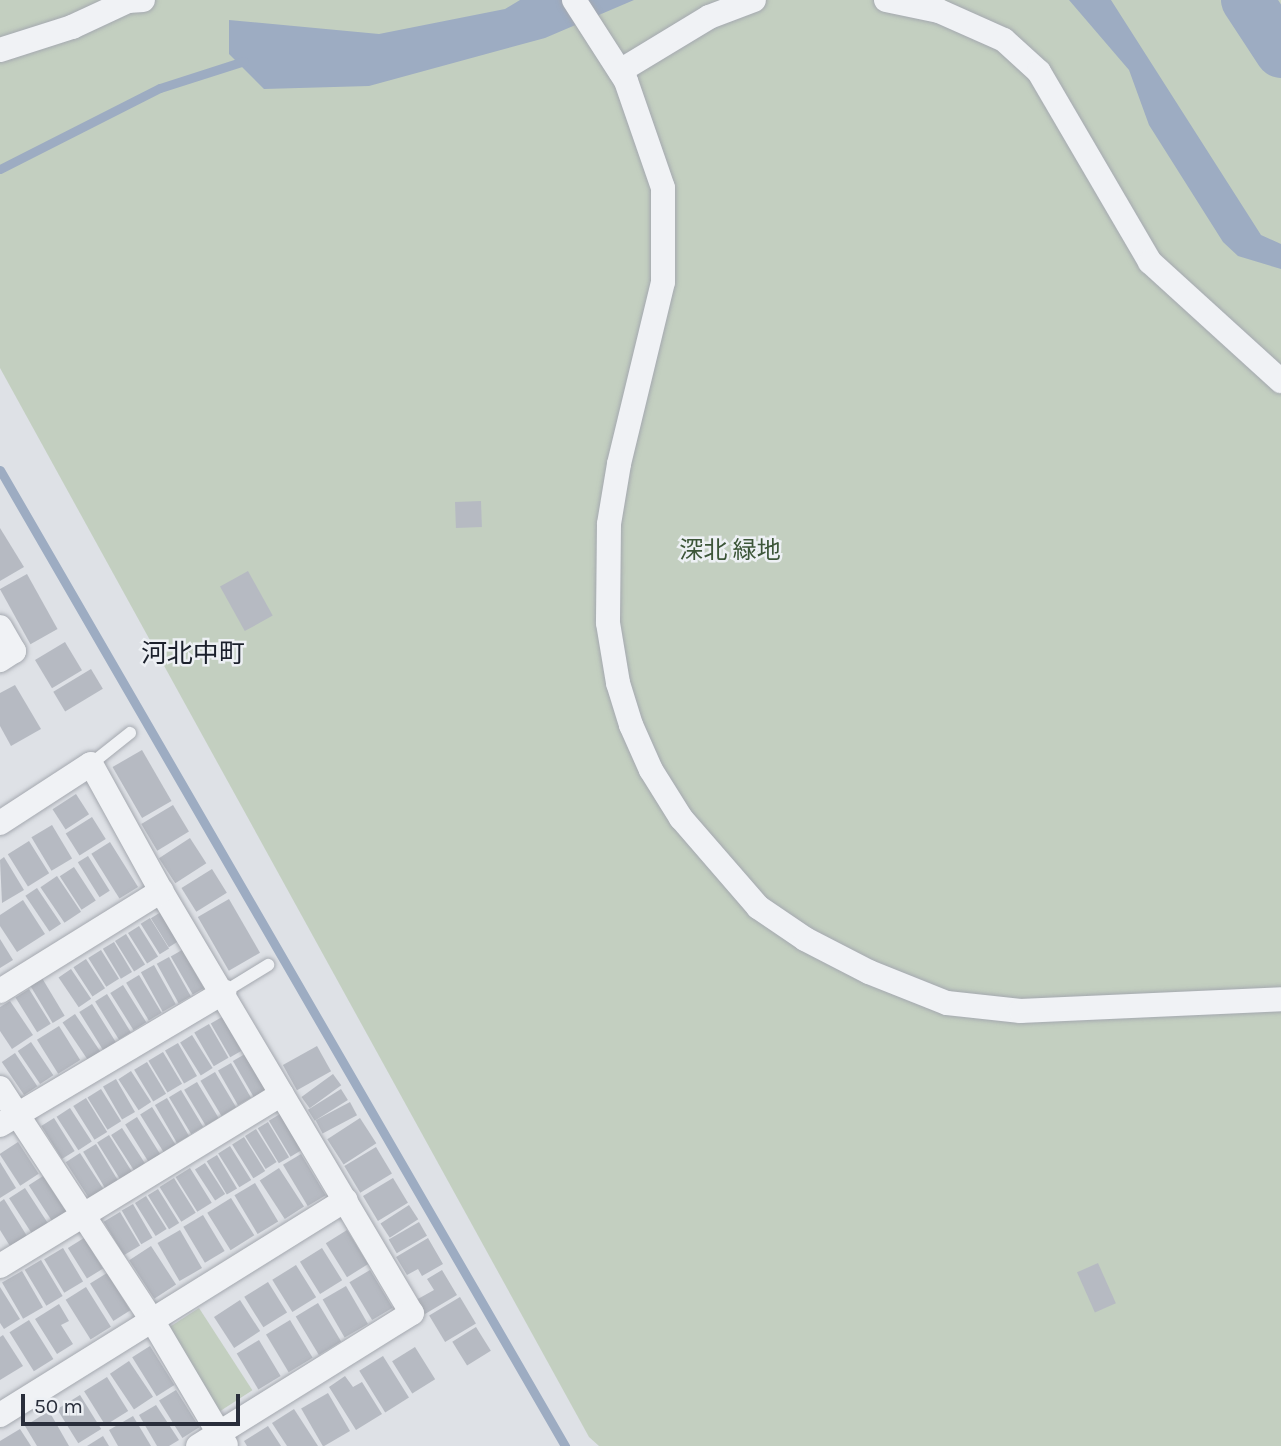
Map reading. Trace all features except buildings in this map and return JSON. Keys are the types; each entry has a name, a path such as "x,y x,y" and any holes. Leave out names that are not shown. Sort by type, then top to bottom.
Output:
{"street":[{"path":"0,50 72,27 131,0"},
{"path":"574,0 620,71 663,188 666,235 663,282 609,524 608,623 618,682 631,725 651,770 681,818 768,913 869,972 947,1003 1021,1011 1281,999"},
{"path":"620,71 709,17 754,0"},
{"path":"886,0 939,11 1004,40 1039,72 1150,262 1281,381"},
{"path":"0,627 14,652 0,660"},
{"path":"0,823 91,764 161,891 224,992 412,1313 215,1442 152,1320 84,1215 9,1119 0,1088"},
{"path":"0,991 161,891"},
{"path":"9,1119 224,992"},
{"path":"0,1266 282,1094"},
{"path":"0,1415 345,1200"}],"lane":[{"path":"91,764 130,733"},
{"path":"224,992 268,965"}],"green space":[{"name":"深北 緑地","path":"0,0 1281,0 1281,1446 599,1446 589,1437 0,368"},
{"path":"199,1308 252,1390 218,1413 165,1330"}],"water":[{"path":"520,0 634,0 545,38 369,86 264,89 229,54 229,20 379,34 505,9"},
{"path":"1069,0 1111,0 1261,235 1281,244 1281,269 1238,256 1223,242 1149,125 1129,70"}],"waterway":[{"path":"1247,0 1281,52"},
{"path":"0,169 160,88 244,61"},
{"path":"0,470 565,1446"}],"district":[{"name":"河北中町","path":"193,654"}]}
